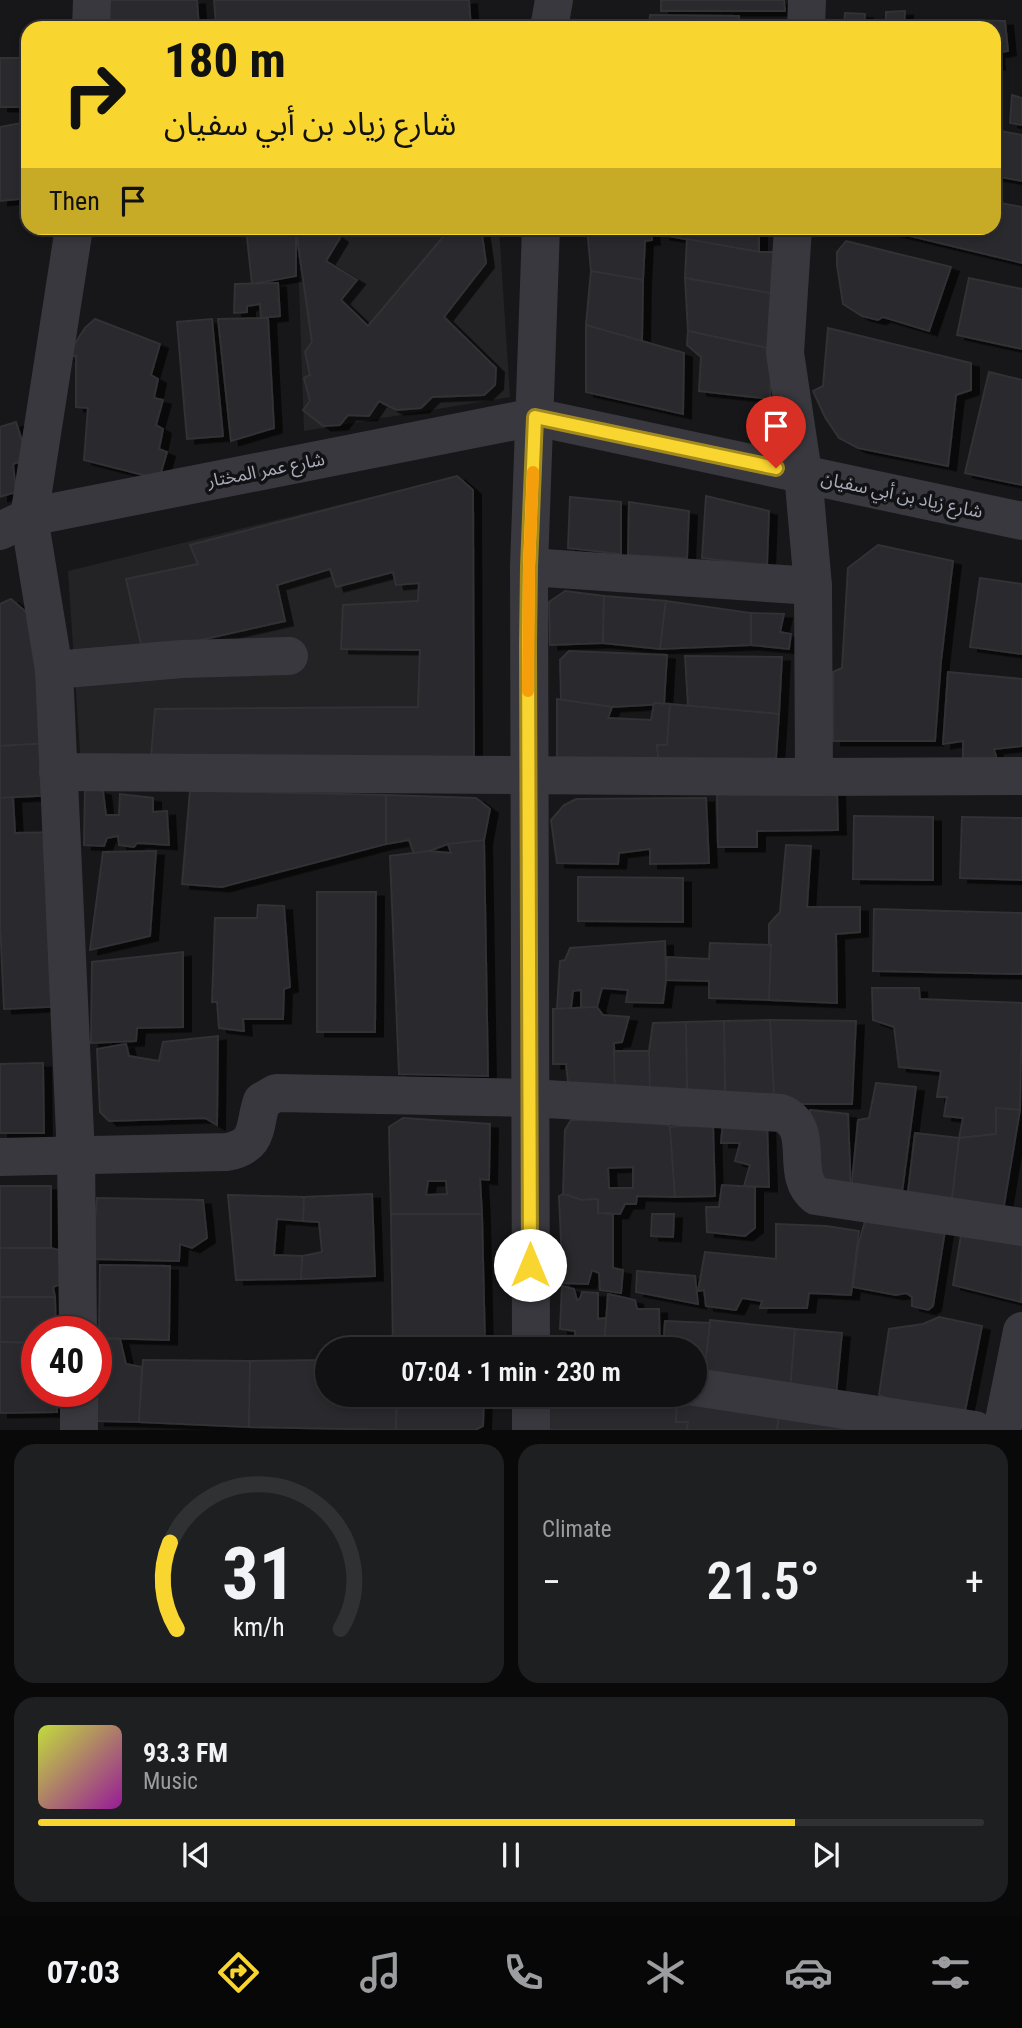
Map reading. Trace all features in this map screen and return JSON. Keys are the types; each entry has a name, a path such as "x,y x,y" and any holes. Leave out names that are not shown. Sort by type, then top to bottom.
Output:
{"street":[{"path":"91,21 92,0"},
{"path":"806,21 807,0"},
{"path":"73,235 15,524 54,670 76,1156 78,1316"},
{"path":"530,1337 529,567 541,235"},
{"path":"793,235 785,353 803,473 813,586 814,777"},
{"name":"شارع عمر المختار","path":"15,524 535,417"},
{"name":"شارع زياد بن أبي سفيان","path":"535,417 1022,521"},
{"path":"529,567 813,586"},
{"path":"54,670 182,659 289,656"},
{"path":"58,772 1022,776"},
{"path":"0,1157 237,1150 246,1145 257,1130 262,1101 276,1093 530,1098 781,1113 789,1116 799,1128 803,1180 808,1190 816,1196 1022,1227"},
{"path":"1002,1430 1022,1331"},
{"path":"707,1389 975,1430"},
{"path":"79,1407 79,1430"},
{"path":"531,1407 531,1430"}],"shaded area":[{"path":"297,235 499,235 510,397 304,431"},
{"path":"457,476 473,490 474,766 151,758 80,753 68,571"}],"building":[{"path":"100,0 197,0 198,21 101,21"},
{"path":"214,0 469,0 470,21 216,21"},
{"path":"661,0 784,0 785,11 661,11"},
{"path":"905,11 904,21 886,21 886,12"},
{"path":"845,13 865,14 864,21 844,21"},
{"path":"650,15 739,16 739,21 650,21"},
{"path":"958,20 1005,21 1008,51 1001,52 1001,21"},
{"path":"0,58 21,58 21,107 0,107"},
{"path":"1012,95 1022,98 1022,125 1010,123"},
{"path":"21,123 21,199 0,201 0,127"},
{"path":"1001,131 1022,135 1022,181 1001,177"},
{"path":"1001,203 1022,207 1022,263 906,235 1001,235"},
{"path":"247,235 296,236 296,276 252,284"},
{"path":"336,235 340,238 326,261 357,280 341,300 368,326 445,235 482,235 486,263 444,317 496,368 495,385 484,395 432,397 421,408 396,410 379,401 369,416 348,415 340,425 323,426 303,410 310,401 304,378 310,375 305,352 312,342 297,237"},
{"path":"588,235 652,235 652,240 645,241 643,280 591,271"},
{"path":"662,235 759,235 759,252"},
{"path":"687,239 773,252 775,294 685,278"},
{"path":"846,241 951,267 929,331 883,317 878,320 862,316 843,304 837,252"},
{"path":"591,271 643,280 642,341 586,325"},
{"path":"685,278 775,294 772,349 688,331"},
{"path":"969,278 1022,289 1022,349 957,335"},
{"path":"278,283 280,316 261,318 260,304 247,306 247,312 234,313 235,284"},
{"path":"268,318 274,428 231,441 218,319"},
{"path":"95,319 160,344 151,375 158,379 154,398 163,400 156,425 163,429 159,449 167,452 159,479 84,460 88,408 76,407 76,356 67,356 85,328"},
{"path":"212,319 223,436 187,439 177,322"},
{"path":"586,325 684,353 683,414 586,392"},
{"path":"828,328 971,363 971,390 956,395 948,466 858,448 839,438 813,391 823,386"},
{"path":"688,331 772,349 770,399 699,391 701,357 687,345"},
{"path":"989,372 1022,380 1022,485 965,473"},
{"path":"16,422 28,459 13,464 16,492 0,497 0,427"},
{"path":"457,476 473,490 474,766 151,758 155,709 418,707 420,650 341,649 343,605 418,601 419,583 396,585 393,572 336,587 330,569 277,585 285,621 143,653 126,579 198,564 190,545"},
{"path":"706,496 769,511 767,565 702,558"},
{"path":"570,497 621,502 621,554 568,548"},
{"path":"629,502 689,511 687,558 628,555"},
{"path":"878,545 953,561 935,741 833,741 833,672 842,668 848,568"},
{"path":"980,578 1022,584 1022,654 970,647"},
{"path":"565,591 604,596 603,643 550,645 549,602"},
{"path":"604,596 666,601 660,649 603,643"},
{"path":"11,599 47,630 51,743 0,746 0,604"},
{"path":"666,601 751,613 751,645 660,649"},
{"path":"751,613 784,614 780,632 791,634 789,649 751,645"},
{"path":"569,651 667,655 664,704 612,707 561,700 560,660"},
{"path":"685,656 782,657 779,714 688,706"},
{"path":"948,672 1022,679 1022,746 994,749 997,760 963,761 963,741 943,744"},
{"path":"557,699 612,707 608,718 651,720 654,703 670,704 667,745 657,745 659,765 557,757"},
{"path":"670,704 779,714 776,758 659,765 657,745 667,745"},
{"path":"51,743 54,795 0,798 0,746"},
{"path":"85,787 103,791 106,815 119,815 120,794 153,798 153,812 167,811 169,845 119,845 118,836 107,838 104,846 84,845"},
{"path":"190,791 386,795 386,844 222,887 182,884"},
{"path":"837,791 838,830 757,831 757,847 718,847 717,792"},
{"path":"386,795 476,798 490,809 484,840 448,844 414,854 409,840 386,844"},
{"path":"13,797 15,833 59,832 67,1006 4,1009 0,922 0,798"},
{"path":"706,798 709,863 650,864 650,849 619,853 618,864 557,863 551,820 564,805 576,799"},
{"path":"854,816 933,817 933,880 853,879"},
{"path":"962,817 1022,818 1022,880 960,878"},
{"path":"484,840 488,1076 399,1074 390,856 429,851 451,853 448,844"},
{"path":"786,845 811,846 807,907 860,907 860,932 836,934 837,1003 769,1000 769,924 780,912"},
{"path":"156,851 150,936 90,950 103,852"},
{"path":"578,877 683,878 683,922 578,921"},
{"path":"317,892 376,892 375,1032 317,1032"},
{"path":"258,905 284,906 290,987 284,989 283,1019 243,1019 244,1031 219,1028 217,1002 212,1002 215,918 257,918"},
{"path":"874,909 1022,913 1022,974 873,971"},
{"path":"665,941 666,980 663,1003 626,1002 628,990 602,988 597,1007 581,1008 581,990 573,991 571,1008 557,1009 560,961 565,960 570,948"},
{"path":"710,943 771,945 769,1000 709,998 709,981 666,980 667,957 709,959"},
{"path":"183,952 183,1027 137,1028 136,1041 91,1043 92,962"},
{"path":"872,988 919,988 920,999 1022,1003 1020,1110 996,1108 996,1134 959,1138 963,1118 944,1116 947,1097 937,1097 941,1071 899,1067 894,1027 873,1020"},
{"path":"597,1007 603,1015 629,1017 622,1042 614,1043 615,1095 569,1090 566,1064 553,1064 553,1009"},
{"path":"770,1020 856,1021 852,1104 773,1104"},
{"path":"770,1020 774,1094 725,1095 724,1021"},
{"path":"724,1021 725,1095 687,1096 686,1022"},
{"path":"686,1022 687,1096 650,1095 649,1051 653,1023"},
{"path":"218,1036 217,1125 205,1118 109,1121 100,1112 97,1049 126,1044 129,1056 159,1061 163,1042"},
{"path":"614,1051 649,1051 650,1095 615,1095"},
{"path":"43,1063 44,1133 0,1133 0,1064"},
{"path":"876,1083 916,1087 901,1200 851,1193 858,1120 869,1118"},
{"path":"996,1108 1020,1110 1002,1217 951,1206 959,1138 996,1134"},
{"path":"810,1110 848,1114 851,1193 812,1177"},
{"path":"403,1118 490,1124 489,1180 480,1179 482,1214 391,1214 389,1127","holes":["428,1181 446,1181 447,1194 426,1195"]},
{"path":"571,1120 666,1123 670,1127 675,1197 637,1196 636,1204 625,1204 620,1214 598,1213 598,1199 582,1200 563,1194 565,1130","holes":["633,1167 633,1188 609,1188 608,1168"]},
{"path":"723,1121 767,1121 769,1187 744,1186 750,1165 735,1161 740,1143 721,1143"},
{"path":"713,1124 715,1196 675,1197 670,1127"},
{"path":"915,1133 959,1138 951,1206 907,1200"},
{"path":"722,1185 755,1187 755,1228 745,1236 707,1232 706,1207 719,1207"},
{"path":"0,1186 51,1186 51,1248 0,1248"},
{"path":"372,1194 375,1276 301,1279 302,1256 322,1252 319,1222 303,1221 304,1197"},
{"path":"563,1194 582,1200 598,1199 598,1213 613,1214 613,1268 623,1270 621,1293 600,1290 599,1273 592,1270 588,1284 563,1283 559,1196"},
{"path":"228,1195 304,1197 303,1221 277,1219 274,1255 302,1256 301,1279 236,1280"},
{"path":"97,1198 203,1200 207,1238 192,1248 180,1244 179,1261 92,1259"},
{"path":"391,1214 482,1214 485,1337 393,1337"},
{"path":"652,1214 674,1214 673,1237 651,1236"},
{"path":"867,1214 945,1231 933,1306 928,1310 912,1306 912,1297 906,1293 896,1295 853,1287 858,1246"},
{"path":"776,1224 826,1226 859,1231 851,1295 809,1293 807,1308 760,1308 762,1301 742,1298 736,1310 706,1306 704,1290 698,1291 705,1252 776,1259"},
{"path":"961,1235 1022,1243 1021,1302 953,1285"},
{"path":"0,1248 51,1248 62,1251 63,1283 53,1287 55,1297 0,1297"},
{"path":"100,1265 170,1266 169,1340 112,1338 112,1316 99,1316"},
{"path":"637,1271 695,1276 698,1304 636,1292"},
{"path":"562,1286 574,1289 577,1300 582,1292 598,1293 598,1319 606,1318 605,1337 575,1337 575,1331 560,1329"},
{"path":"608,1294 635,1300 637,1309 659,1309 660,1337 605,1337"},
{"path":"0,1297 55,1297 56,1316 21,1316 21,1343 0,1342"},
{"path":"939,1317 982,1326 964,1416 911,1407 879,1395 889,1329 923,1324"},
{"path":"710,1320 795,1329 790,1391 707,1383"},
{"path":"665,1321 710,1323 707,1349 707,1337 664,1337"},
{"path":"795,1329 842,1333 836,1395 790,1391"},
{"path":"112,1339 120,1339 126,1364 142,1367 139,1422 97,1421 97,1407 112,1407"},
{"path":"0,1342 21,1343 21,1407 57,1407 57,1412 0,1413"},
{"path":"143,1360 250,1361 249,1427 139,1422"},
{"path":"315,1360 315,1407 397,1407 396,1430 249,1427 250,1361"},
{"path":"397,1407 484,1407 483,1426 475,1430 396,1430"},
{"path":"549,1407 677,1407 676,1422 688,1422 687,1430 548,1430"},
{"path":"677,1407 732,1407 779,1415 777,1430 687,1430 688,1422 676,1422"},
{"path":"779,1415 894,1430 777,1430"}],"slow traffic":[{"path":"528,691 533,472"}],"route":[{"path":"530,1265 528,645 535,417 776,468"}]}
